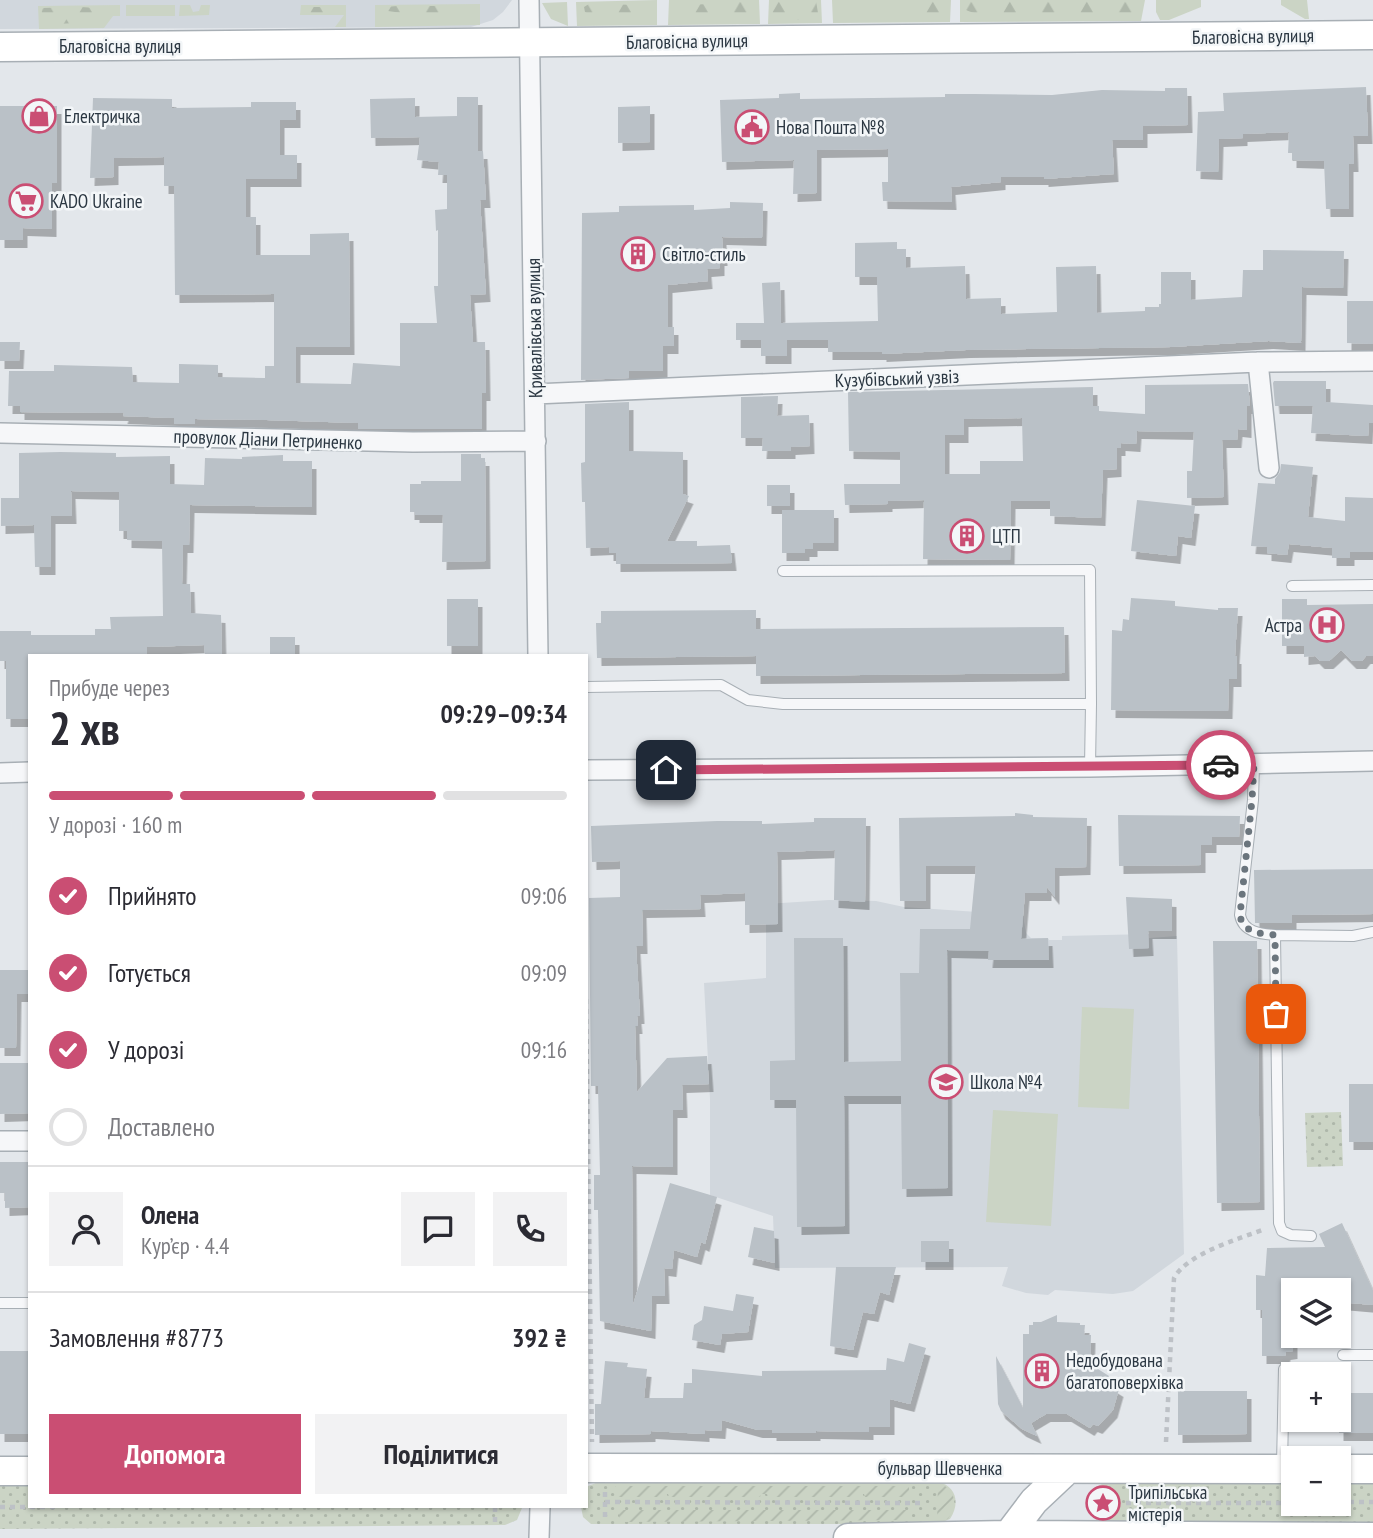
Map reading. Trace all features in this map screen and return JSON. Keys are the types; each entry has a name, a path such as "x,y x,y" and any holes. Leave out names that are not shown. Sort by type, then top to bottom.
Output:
{"main road":[{"name":"Благовісна вулиця","path":"0,47 1373,34"},
{"name":"бульвар Шевченка","path":"594,1465 1281,1469"},
{"path":"1007,1537 1034,1501 1068,1469"},
{"path":"1351,1469 1373,1469"},
{"path":"0,1471 28,1471"},
{"path":"848,1538 1373,1536"}],"street":[{"name":"Кривалівська вулиця","path":"529,0 538,654"},
{"name":"Кузубівський узвіз","path":"535,394 1258,362 1373,361"},
{"path":"1258,362 1269,468"},
{"name":"провулок Діани Петриненко","path":"0,433 413,442 536,440"},
{"path":"588,770 1090,767 1373,761"},
{"path":"0,773 28,772"},
{"path":"0,1141 28,1141"},
{"path":"539,1538 540,1508"}],"lane":[{"path":"783,571 1090,570 1090,767"},
{"path":"1292,586 1373,585"},
{"path":"588,687 721,685 748,700 783,704 1091,704"},
{"path":"1254,764 1241,921 1248,929 1275,935 1353,936 1373,932"},
{"path":"1275,935 1279,1223 1282,1231 1291,1235 1311,1236"},
{"path":"0,1303 28,1303"},
{"path":"1343,1355 1373,1355"}],"path":[{"path":"588,1116 594,1465 605,1502 605,1522"},
{"path":"1166,1442 1174,1278 1182,1267 1203,1254 1279,1223"},
{"path":"920,1512 921,1493"},
{"path":"1126,1493 1126,1512"},
{"path":"605,1502 920,1503"},
{"path":"1126,1503 1281,1503"},
{"path":"1351,1503 1373,1503"},
{"path":"0,1507 28,1507"},
{"path":"495,1508 495,1524"}],"shaded area":[{"path":"0,0 512,0 493,20 471,27 0,29"},
{"name":"Школа №4","path":"829,900 876,901 904,907 1023,915 1026,933 1031,938 1049,940 1062,940 1062,936 1177,936 1184,1254 1133,1291 1113,1294 1055,1290 1048,1295 1026,1293 1002,1286 1008,1267 775,1268 773,1216 710,1195 710,1099 704,983 766,978 766,904"}],"green space":[{"path":"657,0 657,25 577,26 576,2"},
{"path":"669,0 759,0 760,24 668,25"},
{"path":"769,0 821,0 822,23 768,24"},
{"path":"832,0 951,0 950,22 833,23"},
{"path":"918,0 945,1 945,14 927,20 907,17 904,11 907,4"},
{"path":"960,0 1145,0 1141,21 960,22"},
{"path":"967,0 1136,0 1138,11 1123,16 996,16 966,10"},
{"path":"1156,0 1201,0 1201,7 1169,20 1160,20 1156,12"},
{"path":"1281,0 1307,0 1309,19 1281,5"},
{"path":"757,1 756,11 740,15 704,17 676,12 677,8 690,5"},
{"path":"779,1 816,1 818,13 796,20 772,18 773,5"},
{"path":"567,2 568,26 551,19 542,3"},
{"path":"480,4 480,25 375,27 375,5"},
{"path":"589,4 644,5 623,16 607,18 585,12 584,7"},
{"path":"120,5 120,16 113,16 104,28 39,29 38,6"},
{"path":"126,5 175,5 175,16 126,16"},
{"path":"180,5 190,5 193,12 199,11 201,5 210,5 209,15 179,16"},
{"path":"301,5 346,5 346,27 335,27 344,15 300,15"},
{"path":"447,6 452,9 451,13 430,17 388,11 386,7"},
{"path":"81,7 111,11 91,22 41,25 42,8"},
{"path":"343,7 344,10 343,13 302,13 302,8"},
{"path":"1082,1007 1134,1009 1129,1109 1078,1107"},
{"path":"993,1110 1058,1114 1051,1226 986,1222"},
{"path":"1341,1112 1343,1166 1307,1167 1305,1113"},
{"path":"598,1482 938,1482 949,1487 956,1502 950,1519 938,1524 591,1524 583,1517 581,1508 588,1508 588,1486"},
{"path":"1106,1482 1281,1482 1281,1516 1351,1516 1351,1482 1373,1482 1373,1523 1104,1522 1092,1512 1090,1498 1094,1488"},
{"path":"938,1484 949,1489 954,1503 948,1519 937,1522"},
{"path":"0,1485 28,1485 28,1508 522,1508 517,1520 505,1525 0,1529"},
{"path":"615,1486 909,1486 909,1497 865,1497 864,1494 858,1494 858,1497 768,1497 767,1494 761,1494 760,1497 669,1497 668,1494 661,1494 661,1497 615,1497"},
{"path":"619,1510 908,1510 908,1520 619,1522"}],"building":[{"path":"1366,87 1368,136 1353,136 1354,164 1349,164 1349,209 1326,209 1324,161 1292,160 1292,153 1288,153 1289,132 1243,134 1243,138 1219,139 1218,172 1196,171 1198,112 1224,111 1223,93"},
{"path":"1165,88 1187,88 1188,125 1143,126 1143,140 1112,140 1114,174 1044,179 1001,177 1001,182 951,187 952,202 883,201 882,182 888,182 888,149 817,150 817,193 793,194 794,160 722,162 720,100 779,98 779,94 800,93 800,99 945,97 945,94 1052,95 1102,90 1165,91"},
{"path":"457,97 478,97 478,151 483,151 486,200 480,200 486,294 470,295 473,342 485,342 486,393 482,393 482,429 358,429 358,423 267,420 195,419 195,424 174,424 174,418 123,416 124,413 20,412 20,406 8,406 9,371 54,371 54,365 132,367 133,382 179,383 179,364 218,365 218,377 265,378 265,366 274,366 274,294 175,295 174,186 164,186 164,157 114,158 114,177 90,178 93,98 172,99 172,108 251,107 251,102 296,102 296,120 280,120 280,155 297,155 297,179 246,179 246,217 256,217 256,255 310,255 310,234 349,233 350,347 296,347 296,383 351,384 353,363 400,366 400,323 437,323 434,286 438,286 438,230 436,231 435,210 447,209 447,175 438,175 439,162 417,160 420,137 371,138 370,99 415,98 415,117 457,116"},
{"name":"KADO Ukraine","path":"0,106 57,106 57,183 52,183 52,229 23,228 23,240 0,240"},
{"path":"650,106 650,142 618,143 618,107"},
{"path":"730,202 763,203 762,238 722,237 723,258 720,258 720,268 707,269 708,281 668,285 668,327 674,327 674,346 663,346 663,371 629,371 629,378 581,380 582,213 619,212 619,206 694,205 694,210 730,208"},
{"path":"897,242 897,249 906,249 906,268 965,266 966,299 1001,298 1001,314 1057,312 1056,267 1096,266 1097,313 1145,311 1145,307 1159,307 1161,272 1191,272 1191,300 1242,297 1243,270 1263,270 1263,250 1344,251 1343,288 1302,287 1301,343 1269,341 1171,347 882,354 828,352 828,340 787,340 787,356 761,356 761,340 736,340 736,323 764,323 762,283 780,282 781,323 878,321 877,277 855,277 855,243"},
{"path":"1347,301 1373,301 1373,344 1347,343"},
{"path":"0,342 20,342 19,361 0,361"},
{"path":"1274,381 1326,381 1326,402 1373,405 1373,423 1369,423 1368,436 1311,433 1313,406 1275,406"},
{"path":"1248,384 1250,406 1247,406 1247,430 1238,429 1237,440 1222,440 1224,497 1187,498 1187,471 1192,471 1194,432 1137,431 1136,444 1121,443 1121,448 1117,448 1117,469 1103,470 1101,518 1050,516 1050,501 1011,501 1010,560 923,559 924,500 845,505 844,484 900,484 900,452 849,451 848,392 1093,387 1093,406 1099,406 1099,411 1145,414 1145,385","holes":["1022,418 1023,461 980,461 980,474 945,474 945,435 964,435 964,419"]},
{"path":"778,396 777,416 809,415 810,446 791,447 791,451 762,451 763,438 741,438 741,397"},
{"path":"629,402 629,451 683,452 683,494 689,496 667,541 697,541 697,546 730,545 732,563 616,564 616,553 609,553 609,547 586,548 581,463 585,462 585,404"},
{"path":"19,453 170,456 170,484 204,485 205,458 242,459 283,455 283,461 312,461 312,507 190,505 189,545 183,545 182,584 190,584 191,613 221,615 222,654 205,654 204,645 147,647 147,654 28,654 28,719 6,719 6,661 0,661 0,631 31,631 31,635 95,635 95,629 111,629 110,617 163,616 162,541 127,540 127,531 119,531 119,492 71,491 72,516 51,516 51,567 35,567 34,525 1,526 1,498 19,498"},
{"path":"461,454 481,454 481,458 485,458 486,561 442,562 443,515 415,515 415,512 410,512 410,484 421,484 421,481 461,481"},
{"path":"1281,464 1313,467 1308,517 1345,521 1345,497 1373,498 1373,552 1350,552 1350,558 1332,558 1332,548 1289,544 1287,555 1267,553 1267,547 1251,546 1258,483 1275,484"},
{"path":"767,485 790,485 790,506 767,506"},
{"path":"1137,500 1195,506 1191,538 1178,536 1176,556 1131,551"},
{"path":"782,510 834,510 834,543 813,543 813,549 805,549 805,553 782,553"},
{"path":"1131,598 1175,601 1175,606 1218,610 1238,608 1235,656 1237,679 1229,679 1228,711 1111,710 1112,630 1122,631 1123,619 1129,620"},
{"path":"447,599 478,599 478,646 447,646"},
{"name":"Астра","path":"1282,599 1307,599 1307,605 1373,604 1373,656 1366,656 1362,661 1352,661 1341,650 1329,661 1320,661 1315,656 1304,657 1304,646 1282,646"},
{"path":"756,610 756,629 1064,627 1065,673 756,676 756,656 597,658 596,623 601,623 601,611"},
{"path":"270,637 295,637 295,654 270,654"},
{"path":"1015,813 1033,817 1087,818 1086,867 1055,868 1055,897 1047,887 1047,893 1025,893 1021,939 1048,938 1049,960 988,960 989,951 947,950 948,1188 902,1189 901,1096 844,1096 845,1226 797,1227 796,1100 770,1100 770,1061 795,1060 794,938 843,938 844,1062 901,1061 900,973 919,973 920,929 970,929 976,866 926,866 926,901 900,901 899,818 1015,816"},
{"path":"1118,815 1240,816 1239,837 1212,837 1212,845 1201,845 1201,865 1119,866"},
{"path":"814,818 866,818 865,902 834,900 835,850 777,852 778,924 745,925 745,893 700,895 701,909 642,910 643,946 636,946 640,1016 637,1016 638,1026 635,1026 637,1092 667,1058 707,1056 709,1084 682,1085 683,1110 673,1110 673,1167 632,1166 633,1305 670,1183 717,1197 705,1244 701,1242 697,1257 674,1250 672,1269 664,1268 665,1296 652,1296 651,1331 600,1321 598,1210 594,1210 594,1175 600,1175 598,1086 591,1086 589,898 620,897 620,861 592,862 591,826 717,821 762,821 762,824 814,822"},
{"path":"1373,869 1373,914 1292,915 1292,923 1255,923 1254,870"},
{"path":"1126,897 1172,899 1172,931 1148,931 1149,948 1129,949"},
{"path":"1213,941 1257,941 1260,1202 1217,1203"},
{"path":"0,970 28,970 28,994 17,994 16,1048 0,1048"},
{"path":"0,1063 28,1063 28,1113 0,1114"},
{"path":"1349,1084 1373,1084 1373,1142 1349,1142"},
{"path":"0,1162 28,1162 28,1207 5,1208 5,1193 0,1193"},
{"path":"1342,1223 1373,1291 1373,1305 1351,1303 1351,1278 1281,1278 1281,1348 1293,1348 1293,1351 1286,1352 1285,1356 1262,1356 1262,1310 1256,1310 1256,1275 1265,1276 1267,1248 1325,1247 1319,1234"},
{"path":"754,1227 774,1231 775,1263 748,1257"},
{"path":"921,1241 949,1241 949,1262 921,1262"},
{"path":"836,1267 896,1267 889,1295 880,1292 874,1314 863,1312 853,1350 830,1346"},
{"path":"736,1294 754,1297 748,1332 722,1334 720,1345 692,1340 694,1325 702,1320 704,1306 733,1311"},
{"name":"Недобудована багатоповерхівка","path":"1057,1315 1057,1322 1085,1325 1084,1335 1091,1335 1090,1364 1109,1376 1106,1381 1119,1389 1113,1410 1098,1426 1093,1424 1090,1428 1067,1414 1046,1414 1031,1423 1037,1436 1022,1429 1001,1411 998,1404 996,1356 1023,1408 1023,1334 1029,1334 1029,1325 1033,1325 1033,1322 1041,1322"},
{"path":"909,1343 926,1348 910,1404 890,1399 890,1427 869,1427 869,1432 772,1433 772,1430 758,1430 722,1420 721,1431 705,1430 705,1434 651,1431 651,1434 595,1435 595,1404 601,1404 605,1361 628,1363 627,1367 647,1369 644,1398 683,1398 684,1383 692,1383 692,1369 762,1376 762,1371 886,1370 887,1358 904,1362"},
{"path":"0,1351 28,1351 28,1434 0,1434"},
{"path":"1178,1391 1247,1391 1247,1434 1178,1435"},
{"path":"1351,1393 1373,1393 1373,1433 1339,1433 1351,1432"}],"way so far":[{"path":"1221,765 1254,764 1240,915 1241,921 1248,929 1275,935 1276,1014"}],"place":[{"name":"Електричка","path":"39,116"},
{"name":"Нова Пошта №8","path":"752,127"},
{"name":"KADO Ukraine","path":"26,201"},
{"name":"Світло-стиль","path":"638,254"},
{"name":"ЦТП","path":"967,536"},
{"name":"Астра","path":"1327,625"},
{"name":"Школа №4","path":"946,1082"},
{"name":"Недобудована багатоповерхівка","path":"1042,1371"},
{"name":"Трипільська містерія","path":"1103,1503"}],"route":[{"path":"666,770 1221,765"}]}
